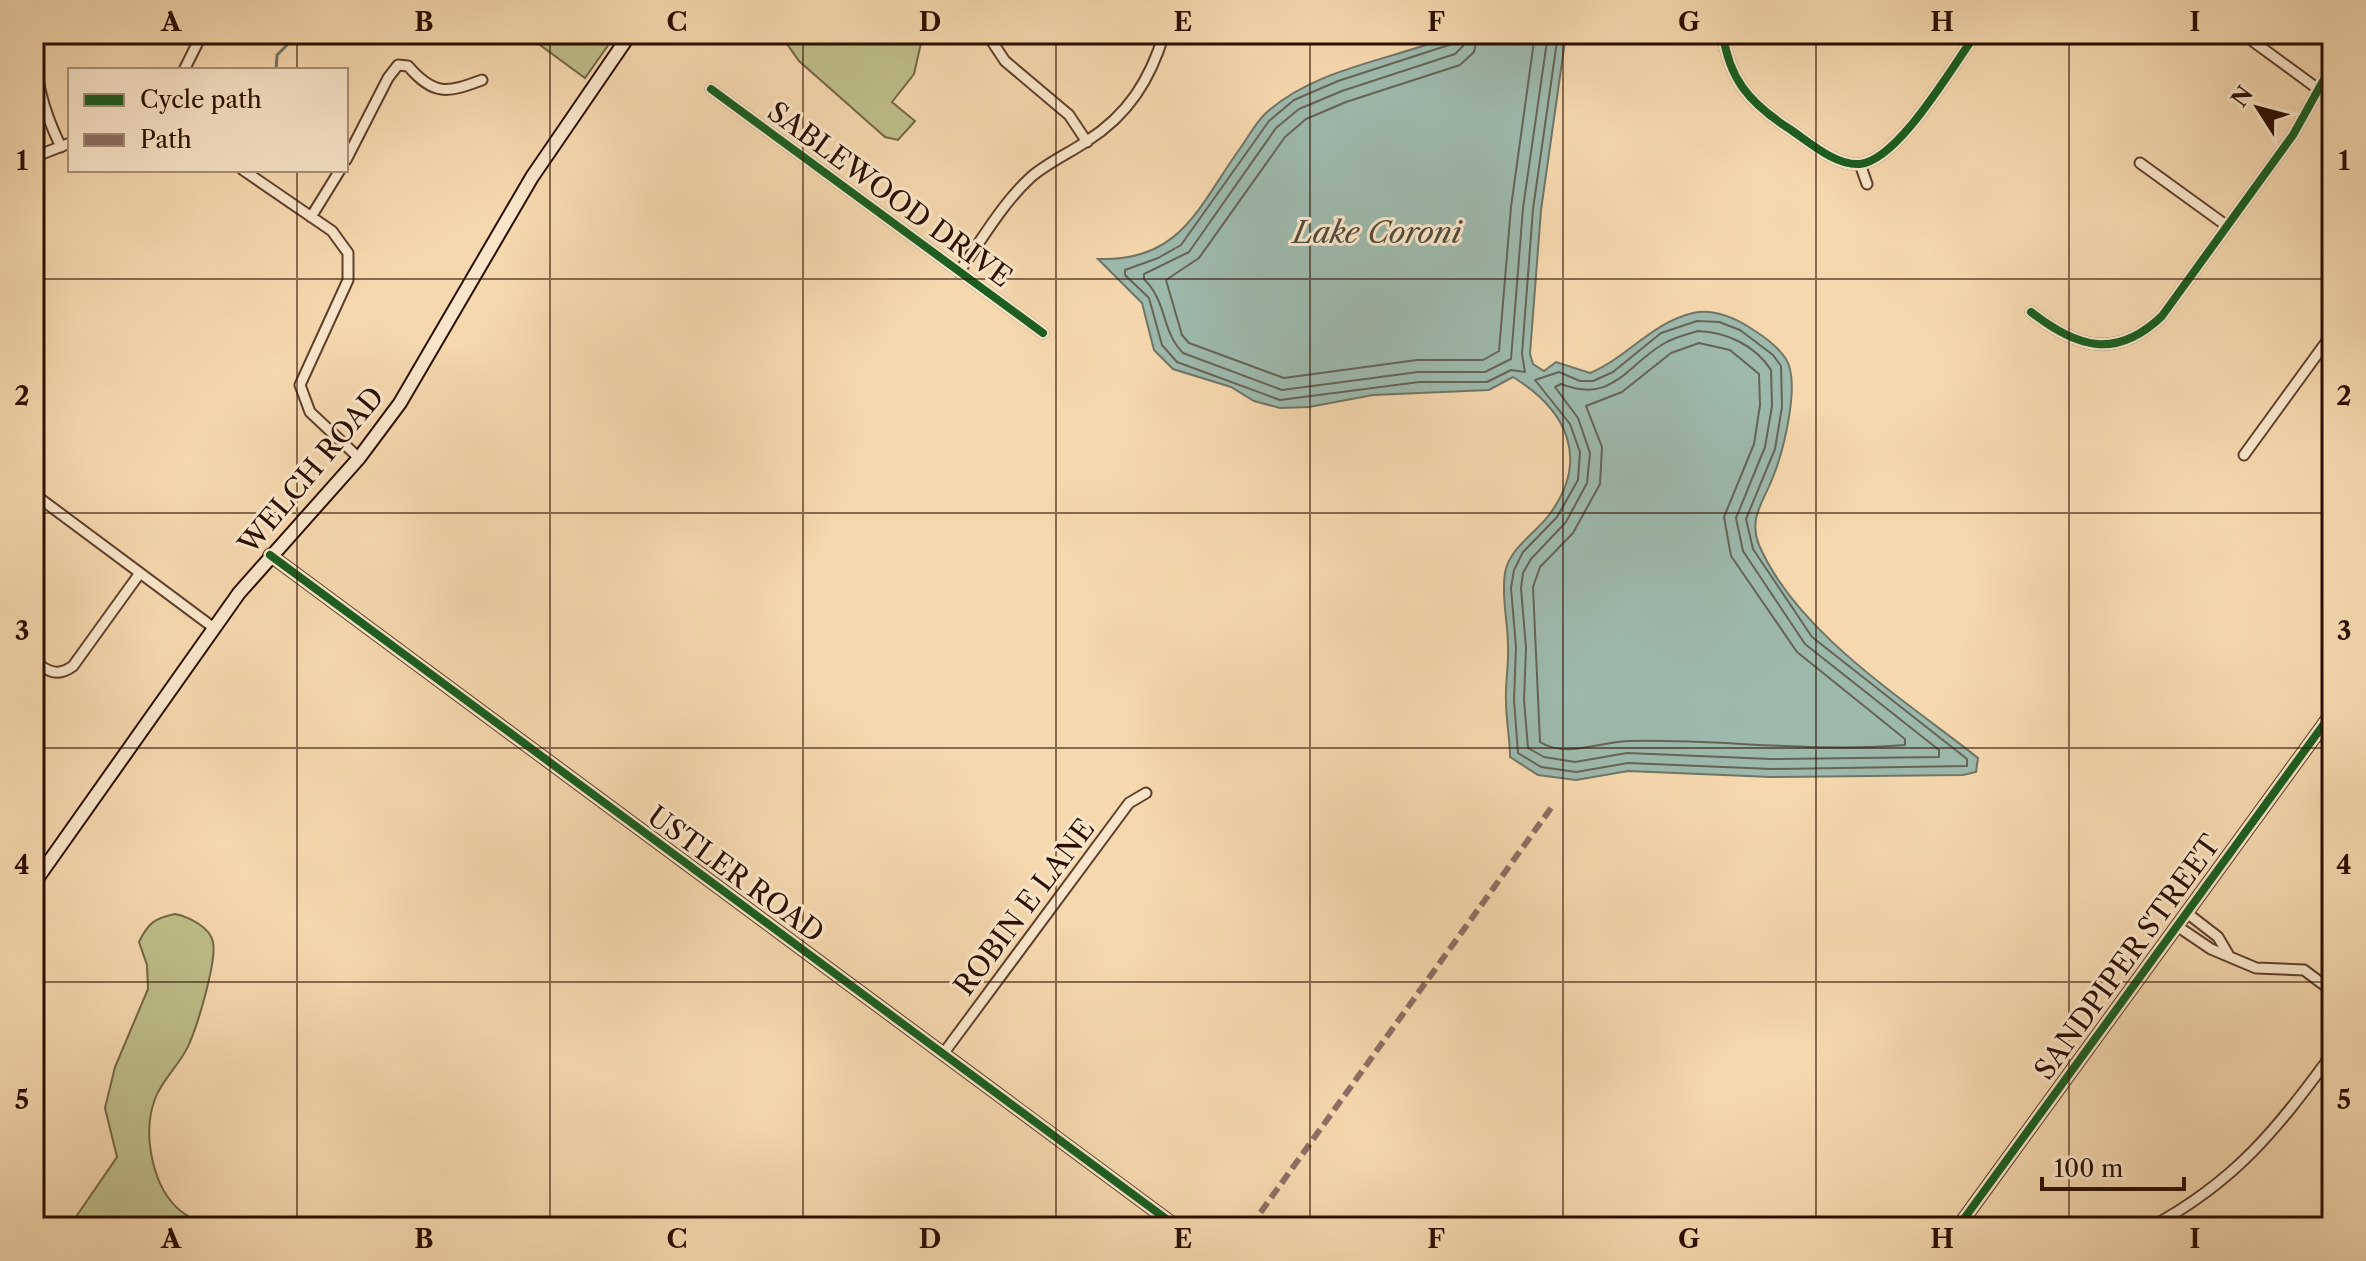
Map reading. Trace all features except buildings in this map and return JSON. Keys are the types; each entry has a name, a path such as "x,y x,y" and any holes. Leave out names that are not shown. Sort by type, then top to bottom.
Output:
{"main road":[{"name":"WELCH ROAD","path":"34,883 214,628 270,555 359,458 400,403 532,177 630,34"}],"street":[{"path":"34,157 66,145 41,92 36,53 39,34"},
{"path":"185,68 202,34"},
{"path":"987,34 1005,61 1069,115 1087,142"},
{"path":"959,272 1031,177 1110,125 1137,96 1148,79 1164,34"},
{"path":"1723,34 1727,58 1747,97 1836,160 1860,164 1880,156 1899,140 1976,34"},
{"path":"2243,34 2318,89"},
{"path":"348,156 388,78 398,65 408,66 424,83 441,90 460,89 482,80"},
{"path":"2031,312 2051,328 2085,343 2125,342 2146,331 2162,316 2293,135 2332,65"},
{"name":"SABLEWOOD DRIVE","path":"711,89 1043,333"},
{"path":"2140,163 2227,226"},
{"path":"1860,164 1867,184"},
{"path":"246,172 311,217 341,241 348,253 349,274 303,374 300,389 310,412 359,458"},
{"path":"311,217 339,172"},
{"path":"2244,455 2332,334"},
{"path":"34,494 214,628"},
{"name":"USTLER ROAD","path":"270,555 1177,1227"},
{"path":"34,661 55,673 64,673 73,666 140,573"},
{"name":"SANDPIPER STREET","path":"1958,1227 2332,713"},
{"name":"ROBIN E LANE","path":"943,1054 1129,803 1146,793"},
{"path":"2187,913 2218,937 2228,954"},
{"path":"2177,926 2211,949 2256,968 2304,970 2332,991"},
{"path":"2151,1227 2192,1205 2241,1167 2268,1138 2332,1054"}],"green space":[{"path":"525,34 616,34 585,78"},
{"path":"780,34 923,34 914,74 892,102 915,121 898,140 885,137 799,61"},
{"path":"175,914 192,920 208,932 213,942 212,963 190,1042 155,1099 151,1113 150,1144 157,1175 172,1202 185,1214 209,1227 69,1227 117,1157 105,1108 115,1067 148,989 147,965 139,942 153,922"}],"water":[{"name":"Lake Coroni","path":"1456,34 1566,34 1541,210 1530,354 1533,364 1544,371 1556,362 1590,373 1665,324 1701,312 1717,313 1733,319 1776,347 1790,370 1791,400 1781,451 1756,518 1759,545 1776,577 1826,636 1855,663 1978,758 1976,772 1963,775 1771,777 1628,771 1576,780 1538,775 1510,757 1504,582 1507,564 1549,515 1568,475 1570,456 1567,438 1548,405 1513,377 1489,390 1373,395 1309,407 1280,408 1254,401 1231,387 1173,369 1154,350 1142,303 1098,259 1126,258 1168,241 1199,210 1259,121 1286,97 1332,75"}],"waterway":[{"path":"276,68 277,55 298,34"}],"marked path":[{"path":"1250,1227 1551,808"}],"cycle path":[{"path":"1723,34 1735,76 1751,98 1821,151 1840,161 1860,164 1875,159 1908,129 1976,34"},
{"path":"2031,312 2064,334 2096,344 2112,344 2145,330 2162,316 2293,135 2332,65"},
{"path":"711,89 1043,333"},
{"path":"270,555 1177,1227"},
{"path":"1958,1227 2332,713"}]}
